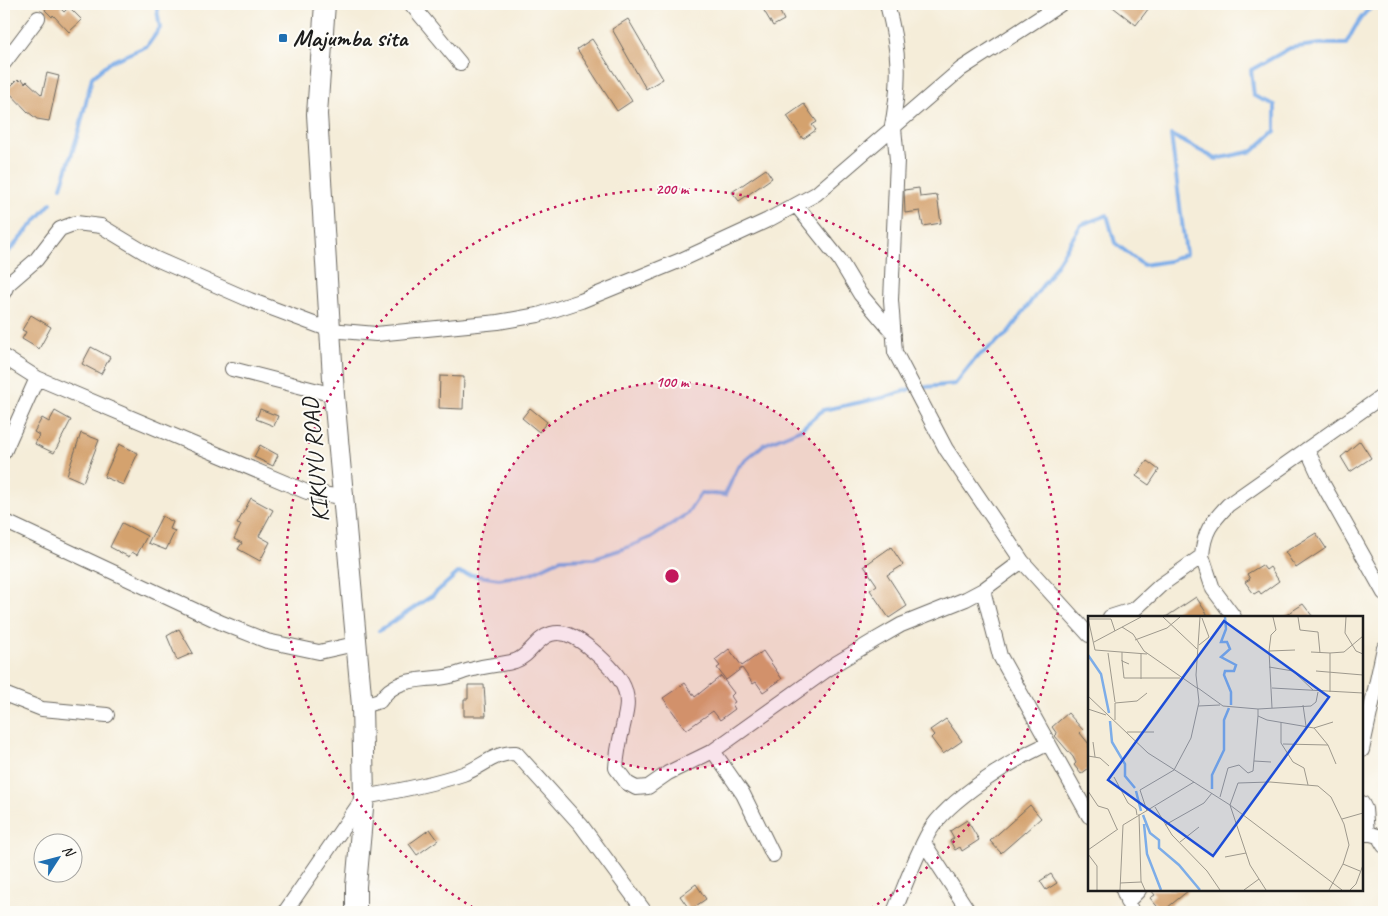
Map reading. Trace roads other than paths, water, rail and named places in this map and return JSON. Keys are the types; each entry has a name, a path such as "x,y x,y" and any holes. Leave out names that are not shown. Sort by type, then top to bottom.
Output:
{"main road":[{"name":"KIKUYU ROAD","path":"325,4 317,114 334,394 362,706 364,797 356,886 356,912"}],"street":[{"path":"411,4 460,63"},
{"path":"887,4 895,34 899,82 892,130 896,160 891,300 895,352 946,449 1022,561 1088,632"},
{"path":"4,292 8,285 36,260 60,229 76,223 101,226 154,258 250,300 330,330 376,334 498,322 538,315 581,301 681,260 816,194 961,69 1061,4"},
{"path":"4,63 38,18"},
{"path":"796,205 839,259 860,294 894,334"},
{"path":"4,357 37,378 307,492 343,497"},
{"path":"232,369 334,394"},
{"path":"4,452 37,378"},
{"path":"1233,616 1213,589 1202,556 1204,540 1209,526 1228,505 1384,395"},
{"path":"1307,450 1324,486 1384,593"},
{"path":"4,521 222,624 266,641 319,652 355,644"},
{"path":"1113,616 1135,609 1161,585 1202,556"},
{"path":"362,706 380,701 386,691 407,680 447,677 483,666 515,661 527,654 537,643 550,634 566,633 582,641 603,659 618,674 623,683 627,694 627,711 618,742 616,768 627,783 636,788 648,787 668,773 713,751 850,655 901,625 984,590 1022,561"},
{"path":"984,590 1000,656 1025,697 1047,744 1088,814"},
{"path":"1363,745 1384,648"},
{"path":"4,694 42,709 107,715"},
{"path":"894,912 929,831 941,816 968,793 1022,756 1047,744"},
{"path":"713,751 743,794 773,855"},
{"path":"285,912 364,797 423,787 466,773 487,759 504,752 516,753 581,825 645,912"},
{"path":"1363,805 1365,809 1365,834 1378,836 1384,846"},
{"path":"924,843 969,912"},
{"path":"1127,901 1138,891"}],"waterway":[{"path":"61,187 79,131 92,77 110,62 147,46 160,28 158,4"},
{"path":"917,388 955,384 976,358 1007,334 1048,278 1081,225 1107,215 1115,243 1143,265 1169,261 1186,254 1171,135 1216,159 1253,151 1275,131 1275,105 1254,96 1251,70 1290,48 1320,44 1346,44 1363,16 1377,4"},
{"path":"4,257 51,203"},
{"path":"379,631 432,596 458,573 499,579 532,573 561,559 594,558 652,537 687,514 701,493 725,495 738,467 763,445 801,429 823,410 886,397 910,389"}],"place":[{"name":"Majumba sita","path":"283,38"}]}
